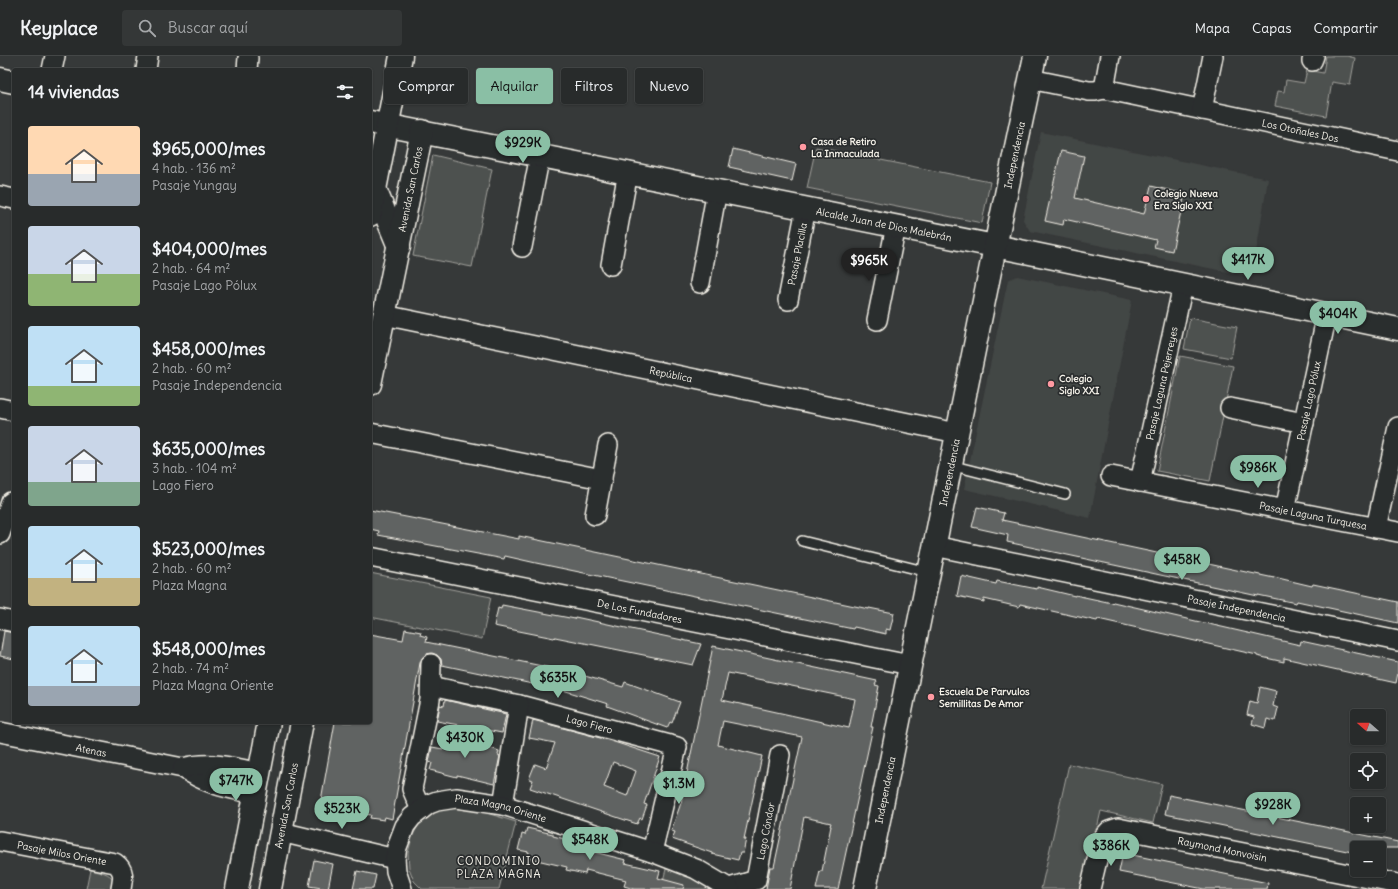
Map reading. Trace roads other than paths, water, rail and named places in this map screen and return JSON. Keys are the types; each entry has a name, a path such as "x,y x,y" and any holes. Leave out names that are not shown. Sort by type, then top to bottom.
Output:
{"street":[{"path":"52,68 55,56"},
{"path":"146,68 148,56"},
{"path":"372,205 375,189 379,123 401,56"},
{"path":"1104,89 1110,56"},
{"path":"1202,110 1213,56"},
{"name":"Los Otoñales Dos","path":"1036,71 1090,80 1100,85 1104,89 1398,151"},
{"name":"Independencia","path":"866,889 928,572 995,246 1036,71"},
{"path":"0,79 12,82"},
{"name":"Alcalde Juan de Dios Malebrán","path":"379,123 995,246 1398,329"},
{"name":"Avenida San Carlos","path":"372,374 422,131"},
{"path":"522,248 540,155"},
{"path":"611,265 628,172"},
{"name":"Avenida San Carlos","path":"375,189 399,248"},
{"path":"700,283 717,190"},
{"path":"0,196 12,199"},
{"name":"Pasaje Placilla","path":"788,300 806,208"},
{"name":"Avenida San Carlos","path":"372,230 378,226 391,227"},
{"path":"877,320 896,226"},
{"name":"Pasaje Laguna Pejerreyes","path":"1140,482 1183,285"},
{"name":"Pasaje Lago Pólux","path":"1285,510 1327,314"},
{"name":"República","path":"384,315 957,433"},
{"path":"0,408 12,411"},
{"path":"1230,408 1304,423"},
{"path":"1376,528 1398,427"},
{"path":"372,433 602,479"},
{"path":"595,515 608,445"},
{"name":"Pasaje Laguna Turquesa","path":"1111,476 1398,532"},
{"name":"Pasaje Independencia","path":"934,546 1398,641"},
{"name":"De Los Fundadores","path":"372,557 910,665"},
{"path":"0,619 12,622"},
{"path":"421,810 412,789 430,700 431,664"},
{"name":"Lago Fiero","path":"431,686 519,705 677,747 652,852"},
{"path":"503,805 519,705"},
{"path":"237,889 269,724"},
{"name":"Avenida San Carlos","path":"270,889 302,724"},
{"name":"Atenas","path":"0,732 183,768 203,764 216,764 259,773"},
{"name":"Lago Cóndor","path":"730,889 756,880 778,754"},
{"name":"Atenas","path":"183,768 198,778 214,785 255,794"},
{"name":"Plaza Magna Oriente","path":"402,889 396,871 395,859 400,836 405,826 412,817 437,801 456,798 503,805 652,852 696,869 730,889"},
{"name":"Raymond Monvoisin","path":"1090,889 1102,839 1109,831 1118,828 1398,884"},
{"path":"281,832 395,859"},
{"name":"Pasaje Milos Oriente","path":"0,841 114,863 121,869 123,877 121,889"}],"lane":[{"path":"950,465 1065,494"},
{"path":"802,541 928,572"}],"place":[{"name":"Casa de Retiro La Inmaculada","path":"803,147"},
{"name":"Colegio Nueva Era Siglo XXI","path":"1146,199"},
{"name":"Colegio Siglo XXI","path":"1051,384"},
{"name":"Escuela De Parvulos Semillitas De Amor","path":"931,697"}],"district":[{"name":"CONDOMINIO PLAZA MAGNA","path":"499,867"}]}
